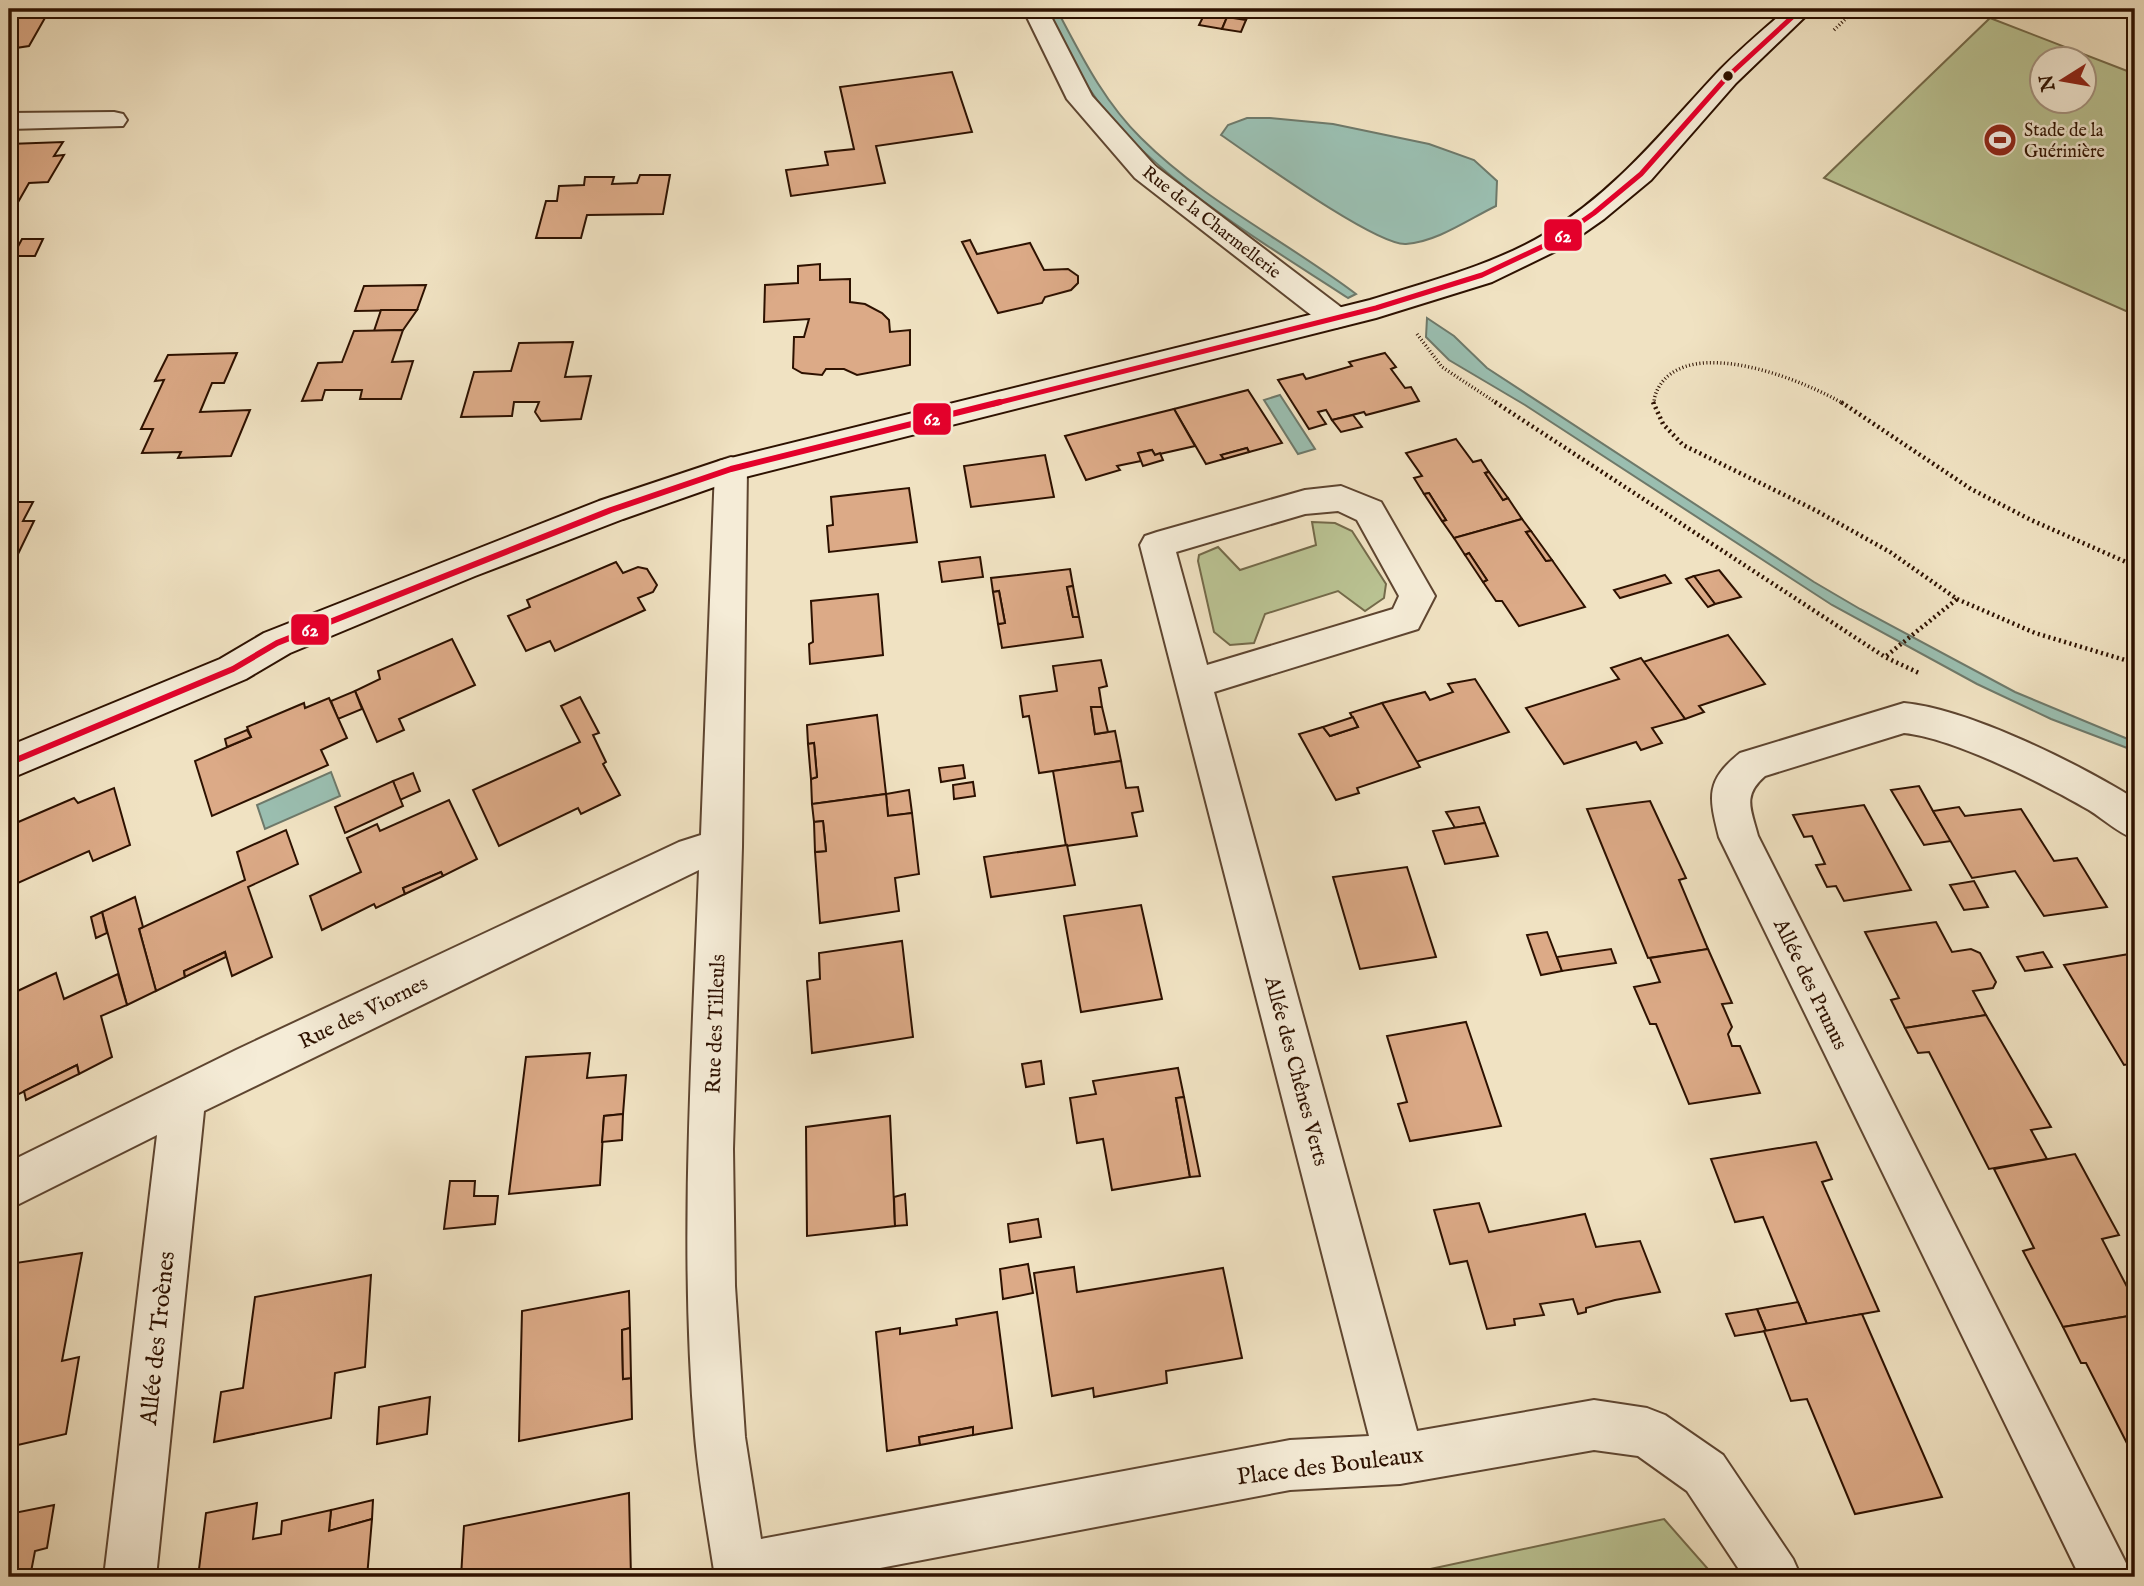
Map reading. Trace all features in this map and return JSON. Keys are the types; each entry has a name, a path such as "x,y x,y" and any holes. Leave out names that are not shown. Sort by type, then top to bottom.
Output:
{"street":[{"name":"Rue de la Charmellerie","path":"1035,9 1080,99 1145,172 1335,318"},
{"path":"9,763 233,670 276,643 611,510 731,469 1335,318 1482,275 1554,241 1594,214 1641,174 1727,77 1801,9"},
{"path":"9,121 114,120"},
{"name":"Rue des Tilleuls","path":"731,469 722,847 711,1149 711,1286 720,1437 740,1573"},
{"name":"Allée des Chênes Verts","path":"1195,683 1405,619 1417,596 1369,511 1341,498 1304,502 1157,545 1400,1459"},
{"name":"Allée des Prunus","path":"2107,1577 1745,850 1730,803 1735,779 1753,764 1904,718 1928,720 1962,733 2107,800 2131,816 2135,822"},
{"name":"Rue des Viornes","path":"9,1186 183,1099 681,860 722,847"},
{"name":"Allée des Troènes","path":"130,1577 183,1099"},
{"name":"Place des Bouleaux","path":"740,1573 1290,1465 1400,1459 1594,1426 1647,1433 1705,1473 1774,1577"}],"path":[{"path":"1415,331 1442,367 1885,657 1922,674"},
{"path":"2135,566 2040,524 1969,488 1824,392 1774,372 1720,363 1686,366 1662,380 1653,401 1662,424 1683,445 1815,510 1890,552 1957,600 2035,633 2135,663"},
{"path":"1885,657 1957,600"}],"green space":[{"name":"Stade de la Guérinière","path":"1990,18 2062,46 2028,46 2028,116 2098,116 2098,60 2135,74 2135,315 1824,178"},
{"path":"1312,522 1335,523 1352,531 1386,584 1384,598 1365,611 1338,591 1265,614 1254,643 1230,645 1214,632 1198,561 1199,555 1218,547 1240,570 1316,545"},
{"path":"1664,1519 1715,1577 1393,1577"}],"shaded area":[{"path":"1057,10 1104,94 1128,124 1165,161 1218,201 1356,294 1348,298 1243,229 1207,204 1141,149 1112,119 1088,87 1048,12"},
{"path":"1247,118 1333,124 1429,144 1474,160 1497,181 1496,206 1429,239 1406,244 1391,241 1342,216 1221,135 1228,125"},
{"path":"1427,318 1454,336 1487,368 1814,582 2015,692 2135,742 2135,751 2051,719 1977,684 1832,605 1525,405 1449,360 1426,337"},
{"path":"1280,395 1315,449 1298,454 1264,400"},
{"path":"331,772 340,796 265,829 257,805"}],"building":[{"path":"9,9 50,9 29,46 9,49"},
{"path":"1207,9 1251,9 1246,20 1227,17 1222,29 1199,25"},
{"path":"1227,17 1246,20 1241,32 1222,29"},
{"path":"952,72 972,132 876,146 885,183 791,196 786,170 828,165 825,152 854,149 840,87"},
{"path":"63,142 54,156 64,155 48,182 29,183 9,218 9,144"},
{"path":"640,175 670,175 663,214 587,215 581,238 536,238 546,201 557,201 559,186 584,185 585,177 614,177 612,184 637,183"},
{"path":"22,239 43,239 35,256 13,256"},
{"path":"970,240 977,254 1030,243 1044,270 1068,269 1078,276 1078,283 1071,290 1045,297 1042,303 998,313 962,242"},
{"path":"820,264 820,280 850,279 850,302 865,304 882,313 889,320 890,332 910,330 910,365 857,375 844,369 826,369 822,375 802,373 793,368 794,337 804,337 809,319 764,322 765,285 798,283 798,266"},
{"path":"426,285 417,310 355,311 364,286"},
{"path":"381,310 417,310 403,330 374,331"},
{"path":"403,330 392,362 413,361 401,399 360,399 362,390 325,390 322,400 302,401 318,363 342,362 354,331"},
{"path":"573,342 565,377 591,376 581,419 541,421 535,412 539,402 514,402 512,416 461,417 474,372 511,371 519,343"},
{"path":"237,353 224,383 212,383 200,412 250,410 231,456 178,458 181,452 142,453 153,429 141,429 164,380 155,381 168,355"},
{"path":"1385,353 1396,367 1391,369 1405,388 1411,387 1419,401 1366,415 1364,412 1332,420 1326,410 1318,412 1326,424 1309,429 1278,380 1303,374 1306,379 1352,366 1349,362"},
{"path":"1248,390 1282,443 1249,452 1247,448 1221,455 1224,459 1206,464 1174,409"},
{"path":"1174,409 1195,446 1155,455 1152,450 1138,453 1141,461 1117,466 1120,470 1086,480 1065,436"},
{"path":"1353,415 1362,427 1341,432 1332,420"},
{"path":"1456,439 1473,462 1481,460 1489,472 1485,473 1503,500 1508,498 1522,519 1454,538 1442,521 1446,520 1429,493 1424,494 1414,478 1422,476 1406,453"},
{"path":"1247,448 1249,452 1224,459 1221,455"},
{"path":"1152,450 1155,455 1160,453 1163,460 1143,466 1138,453"},
{"path":"1045,455 1054,497 971,507 964,466"},
{"path":"1489,472 1508,498 1503,500 1485,473"},
{"path":"909,488 917,542 829,552 827,526 833,525 831,497"},
{"path":"1429,493 1446,520 1442,521 1424,494"},
{"path":"9,502 33,502 23,521 34,521 18,554 9,555"},
{"path":"1522,519 1531,531 1526,532 1546,561 1552,560 1585,607 1519,626 1502,601 1496,601 1483,582 1487,580 1469,553 1465,555 1454,538"},
{"path":"1531,531 1552,560 1546,561 1526,532"},
{"path":"1469,553 1487,580 1483,582 1465,555"},
{"path":"980,557 983,577 942,582 939,562"},
{"path":"616,562 623,573 638,567 647,569 657,585 653,592 638,598 645,610 555,651 550,641 526,651 508,616 530,607 527,600"},
{"path":"1070,569 1073,586 1067,587 1073,617 1079,617 1083,637 1002,648 998,624 1005,623 999,591 993,592 991,578"},
{"path":"1719,570 1741,597 1715,604 1694,576"},
{"path":"1665,575 1671,583 1620,598 1614,590"},
{"path":"1694,576 1715,604 1708,607 1686,579"},
{"path":"1073,586 1079,617 1073,617 1067,587"},
{"path":"999,591 1005,623 998,624 993,592"},
{"path":"878,594 883,655 810,664 809,644 813,642 811,601"},
{"path":"1728,635 1765,684 1699,706 1704,712 1685,719 1643,662"},
{"path":"452,639 475,685 399,719 404,730 377,742 355,691 380,679 378,671"},
{"path":"1641,658 1685,719 1652,728 1662,743 1641,750 1636,742 1564,764 1526,708 1619,679 1611,668"},
{"path":"1101,660 1107,686 1099,688 1102,707 1091,707 1095,734 1115,731 1121,761 1039,773 1029,716 1023,717 1020,696 1057,691 1053,666"},
{"path":"1475,679 1509,732 1416,762 1382,703 1425,692 1430,700 1453,692 1448,684"},
{"path":"355,691 362,709 338,719 331,701"},
{"path":"580,697 599,733 593,735 606,762 603,764 620,795 581,814 578,808 499,846 473,790 580,742 561,706"},
{"path":"329,698 347,738 321,750 328,765 212,816 195,761 251,737 247,727 304,703 305,708"},
{"path":"1382,703 1420,767 1357,788 1359,793 1336,800 1299,734 1323,727 1330,736 1358,727 1350,713"},
{"path":"1091,707 1102,707 1108,732 1095,734"},
{"path":"877,715 886,794 812,804 811,779 817,777 814,743 808,744 807,725"},
{"path":"1353,717 1358,727 1330,736 1323,727"},
{"path":"247,730 251,737 227,747 225,739"},
{"path":"814,743 817,777 811,779 808,744"},
{"path":"1121,761 1126,788 1138,787 1143,811 1132,813 1137,836 1066,846 1053,771"},
{"path":"963,765 965,778 941,782 939,768"},
{"path":"413,773 420,791 400,800 393,781"},
{"path":"393,781 403,806 345,833 335,807"},
{"path":"973,782 975,796 954,799 953,785"},
{"path":"1919,786 1951,841 1924,845 1891,790"},
{"path":"114,788 130,845 93,861 89,851 9,887 9,826 74,798 78,803"},
{"path":"909,790 912,813 888,816 886,794"},
{"path":"886,794 888,816 912,813 919,874 895,878 899,911 820,923 815,852 826,851 823,821 814,822 812,804"},
{"path":"449,800 477,859 443,876 441,872 403,888 405,894 376,908 374,904 322,930 310,896 361,872 347,838 377,824 380,831"},
{"path":"1650,801 1686,878 1679,880 1708,949 1648,958 1587,809"},
{"path":"1864,805 1911,890 1844,901 1836,886 1827,887 1816,865 1825,864 1812,836 1804,837 1793,815"},
{"path":"1479,807 1485,823 1455,828 1446,812"},
{"path":"1959,807 1965,816 2021,809 2054,861 2077,858 2107,907 2044,916 2015,871 1972,878 1933,811"},
{"path":"823,821 826,851 815,852 814,822"},
{"path":"1485,823 1498,856 1445,864 1433,831"},
{"path":"286,830 298,864 248,887 272,957 232,976 225,952 184,971 185,977 156,991 139,929 245,880 237,852"},
{"path":"1067,845 1075,885 991,897 984,857"},
{"path":"1407,867 1436,957 1360,969 1333,877"},
{"path":"441,872 443,876 405,894 403,888"},
{"path":"1974,881 1988,907 1964,910 1950,885"},
{"path":"135,897 143,927 139,929 156,991 127,1005 102,912"},
{"path":"1141,905 1162,999 1081,1012 1064,916"},
{"path":"102,912 107,933 96,938 91,917"},
{"path":"1936,922 1952,952 1971,949 1980,953 1996,982 1993,988 1973,991 1986,1015 1905,1028 1891,1000 1899,998 1865,932"},
{"path":"1547,932 1562,971 1541,975 1527,935"},
{"path":"902,941 913,1037 812,1053 807,981 820,979 819,953"},
{"path":"1611,949 1616,963 1562,971 1557,957"},
{"path":"1708,949 1732,1003 1722,1004 1732,1027 1728,1034 1732,1046 1740,1046 1760,1093 1689,1104 1656,1024 1650,1024 1634,987 1660,982 1650,958"},
{"path":"225,952 226,957 185,977 184,971"},
{"path":"2043,952 2052,967 2025,971 2017,957"},
{"path":"2135,953 2135,1063 2124,1065 2064,965"},
{"path":"56,973 64,999 118,974 127,1005 101,1016 112,1057 79,1074 77,1065 9,1099 9,995"},
{"path":"1986,1015 2051,1127 2031,1130 2047,1159 1989,1169 1929,1052 1918,1053 1905,1028"},
{"path":"1466,1022 1501,1126 1410,1141 1398,1104 1407,1102 1387,1036"},
{"path":"590,1053 587,1078 626,1075 623,1114 604,1116 600,1185 509,1194 526,1057"},
{"path":"1041,1061 1044,1084 1026,1087 1022,1064"},
{"path":"77,1065 79,1074 26,1100 24,1091"},
{"path":"1178,1068 1184,1097 1176,1098 1190,1177 1112,1190 1103,1139 1077,1143 1070,1098 1096,1094 1093,1081"},
{"path":"1184,1097 1200,1176 1190,1177 1176,1098"},
{"path":"623,1114 622,1140 602,1142 604,1116"},
{"path":"890,1116 895,1226 807,1236 806,1127"},
{"path":"1816,1142 1832,1179 1822,1182 1879,1311 1807,1324 1763,1217 1735,1222 1711,1159"},
{"path":"2075,1154 2119,1235 2102,1239 2135,1302 2135,1315 2063,1327 2023,1251 2034,1248 1994,1169"},
{"path":"450,1181 475,1181 474,1196 498,1196 495,1224 444,1229"},
{"path":"905,1194 907,1225 895,1226 894,1197"},
{"path":"1479,1203 1489,1232 1585,1214 1596,1247 1640,1241 1660,1292 1615,1300 1586,1308 1586,1312 1578,1314 1573,1299 1540,1304 1544,1315 1514,1319 1515,1325 1487,1329 1467,1261 1450,1264 1434,1210"},
{"path":"1038,1219 1041,1237 1010,1242 1008,1224"},
{"path":"82,1253 62,1361 79,1357 66,1434 9,1447 9,1264"},
{"path":"1028,1264 1033,1293 1003,1299 1000,1269"},
{"path":"1074,1267 1077,1292 1223,1268 1242,1358 1166,1371 1167,1383 1094,1397 1093,1388 1052,1396 1034,1273"},
{"path":"371,1275 365,1367 335,1373 331,1418 214,1442 221,1392 243,1388 255,1297"},
{"path":"629,1291 630,1328 622,1330 623,1379 631,1378 632,1419 519,1441 522,1311"},
{"path":"1798,1302 1807,1324 1766,1331 1757,1309"},
{"path":"1757,1309 1766,1331 1735,1336 1726,1314"},
{"path":"997,1312 1012,1428 973,1435 973,1427 919,1437 920,1445 887,1451 876,1332 900,1328 900,1334 957,1325 956,1319"},
{"path":"1862,1314 1942,1497 1855,1514 1807,1399 1791,1401 1764,1331"},
{"path":"2135,1315 2135,1459 2086,1363 2081,1363 2063,1327"},
{"path":"630,1328 631,1378 623,1379 622,1330"},
{"path":"430,1397 427,1434 377,1444 379,1407"},
{"path":"973,1427 973,1435 920,1445 919,1437"},
{"path":"629,1493 631,1577 461,1577 464,1526"},
{"path":"373,1500 372,1519 329,1531 331,1510"},
{"path":"257,1503 253,1539 281,1534 282,1521 331,1510 329,1531 372,1519 367,1577 198,1577 206,1513"},
{"path":"54,1505 47,1548 35,1551 30,1577 9,1577 9,1514"}],"transit line":[{"name":"62","path":"9,763 233,669 277,643 463,567 611,510 731,469 1376,308 1482,275 1554,241 1594,213 1641,174 1727,77 1801,9"}],"place":[{"name":"Stade de la Guérinière","path":"2000,140"}]}
